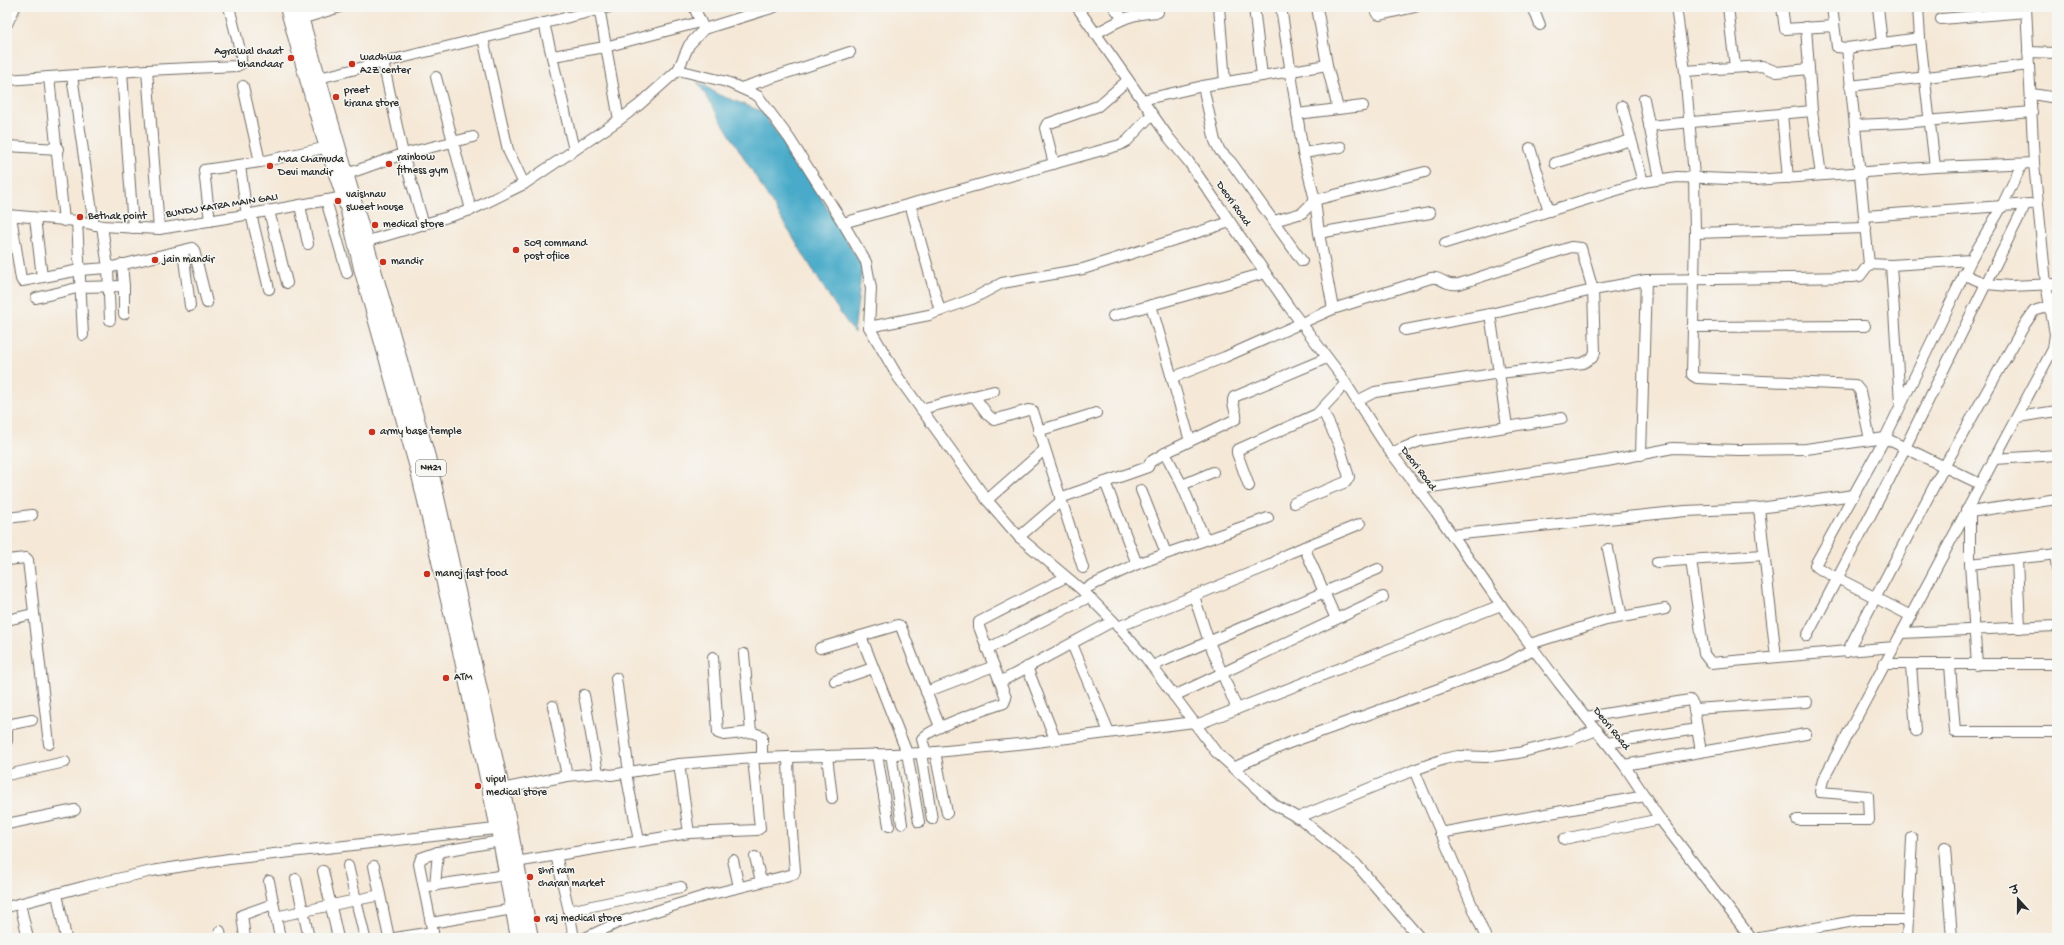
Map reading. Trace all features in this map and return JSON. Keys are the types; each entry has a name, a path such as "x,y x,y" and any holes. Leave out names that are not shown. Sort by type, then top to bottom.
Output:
{"highway":[{"name":"NH21","path":"287,7 328,147 361,243 428,457 505,834 513,910 518,938"},
{"name":"NH21","path":"300,13 347,174 361,243"},
{"name":"NH21","path":"509,867 531,938"}],"street":[{"path":"7,80 240,65 241,54 229,7"},
{"path":"300,13 340,7"},
{"path":"319,78 544,24 599,8 610,7"},
{"path":"694,7 702,26"},
{"path":"553,56 606,47 702,26 775,7"},
{"name":"Deori Road","path":"1077,7 1265,273 1346,384 1391,453 1452,535 1501,605 1586,717 1624,764 1660,819 1751,938"},
{"path":"1114,7 1123,19"},
{"path":"1218,7 1225,82"},
{"path":"1254,7 1262,76"},
{"path":"1280,7 1302,153 1315,200 1319,233 1333,310"},
{"path":"1317,7 1327,65 1338,109"},
{"path":"1374,7 1377,14 1380,15 1415,7"},
{"path":"1533,7 1540,25"},
{"path":"1676,7 1685,71 1694,176 1695,280 1691,373 1693,377 1855,385 1860,391 1870,440"},
{"path":"1728,7 1735,67"},
{"path":"1782,7 1785,29 1834,26"},
{"path":"1832,7 1837,47 1847,48 1920,38"},
{"path":"1878,7 1882,43"},
{"path":"1918,7 1924,76 1935,167"},
{"path":"599,8 619,120"},
{"path":"1797,820 1869,820 1868,796 1820,792 1823,780 1841,743 1968,511 1980,484 2055,354 2056,334 2046,284 2037,203 2032,94 2026,10 1970,12 1941,19"},
{"path":"7,24 11,12"},
{"path":"1095,34 1135,14 1158,12"},
{"path":"544,24 553,56 574,150"},
{"path":"361,243 471,210 524,184 619,120 678,70 689,45 702,26"},
{"path":"1806,27 1812,111 1821,175"},
{"path":"483,38 508,150 524,184"},
{"path":"1405,330 1490,314 1593,290 1646,280 1853,278 1860,276 1869,264 1861,173 1850,86 1847,48"},
{"path":"741,88 850,52"},
{"path":"2028,52 2057,53"},
{"path":"383,62 403,154 424,225"},
{"path":"1142,100 1203,86 1290,70 1327,65"},
{"path":"1850,86 1924,76 2029,65"},
{"path":"1685,71 1762,66 1777,72 1809,69"},
{"path":"147,70 159,229"},
{"path":"678,70 726,82 758,96 789,138 866,262 871,288 869,327 898,377 987,500 1019,537 1082,590 1116,624 1152,666 1216,752 1275,805 1297,818 1356,864 1420,938"},
{"path":"122,72 133,228"},
{"path":"72,76 98,226 108,268 110,320"},
{"path":"49,77 58,149 64,221"},
{"path":"436,77 471,210"},
{"path":"1054,164 1045,128 1047,124 1098,106 1128,80"},
{"path":"243,86 260,162"},
{"path":"1203,86 1218,148 1231,162 1302,261"},
{"path":"2032,94 2057,98"},
{"path":"1644,99 1660,179"},
{"path":"1297,114 1363,106"},
{"path":"1622,106 1643,182"},
{"path":"1649,126 1812,111"},
{"path":"1855,125 2032,112"},
{"path":"843,223 1120,145 1127,141 1152,114"},
{"path":"1782,114 1788,178"},
{"path":"347,174 403,154 473,137"},
{"path":"1555,163 1631,140"},
{"path":"7,146 58,149"},
{"path":"210,221 204,170 240,166 328,147"},
{"path":"1302,153 1341,148"},
{"path":"1530,148 1549,211"},
{"path":"1445,243 1643,182 1660,179 1694,176 1755,180 1935,167 2034,163"},
{"path":"1911,616 1836,578 1815,565 1885,438 1900,403 1963,274 2001,208 2022,164"},
{"path":"240,166 249,215 269,289"},
{"path":"1274,221 1302,213 1315,200 1425,172"},
{"name":"BUNDU KATRA MAIN GALI","path":"9,216 77,221 98,226 159,229 249,215 344,197"},
{"path":"326,200 347,273"},
{"path":"1865,216 2001,208 2037,203"},
{"path":"910,204 940,310"},
{"path":"300,205 308,244"},
{"path":"1807,636 1905,447 2025,205"},
{"path":"268,211 287,283"},
{"path":"1319,233 1430,213"},
{"path":"9,216 21,279 24,281 80,270 108,268 192,248 194,250 207,303"},
{"path":"35,218 42,277"},
{"path":"77,221 83,335"},
{"path":"869,327 929,315 972,299 1002,283 1083,269 1230,222"},
{"path":"1695,233 1866,228"},
{"path":"1171,378 1225,357 1333,310 1431,278 1438,278 1446,284 1459,284 1572,247 1581,248 1593,290 1595,352 1592,358 1583,363 1500,373 1375,392 1357,401"},
{"path":"183,251 190,306"},
{"path":"1869,264 1891,265 1971,260"},
{"path":"122,264 124,314"},
{"path":"1891,265 1900,403"},
{"path":"1113,316 1265,273"},
{"path":"1963,274 1986,284 2010,286 2057,284"},
{"path":"1641,455 1646,280"},
{"path":"36,298 81,287 108,285 124,286"},
{"path":"1151,305 1190,441"},
{"path":"1847,652 1944,467 2034,311 2050,306"},
{"path":"1490,314 1507,426"},
{"path":"1692,328 1865,326"},
{"path":"1019,537 1061,500 1148,467 1150,462 1166,453 1236,419 1233,403 1234,397 1327,358"},
{"path":"1249,486 1237,450 1317,414 1346,384"},
{"path":"921,409 994,391"},
{"path":"974,396 988,415 994,420 1031,410 1034,414 1044,450 1083,568"},
{"path":"1294,503 1346,482 1350,476 1339,445 1322,409"},
{"path":"2018,417 2057,411"},
{"path":"1038,431 1096,413"},
{"path":"1391,453 1420,441 1562,418"},
{"path":"1418,489 1641,455 1673,448 1772,450 1806,449 1885,438 1980,484"},
{"path":"987,500 1044,450"},
{"path":"1166,453 1182,485 1205,540"},
{"path":"1994,459 2057,455"},
{"path":"1182,485 1213,472"},
{"path":"1106,482 1136,564"},
{"path":"1141,490 1166,553"},
{"path":"1452,535 1685,511 1759,508 1854,495"},
{"path":"1968,511 2057,499"},
{"path":"1759,508 1776,657"},
{"path":"1968,511 1976,665"},
{"path":"7,518 32,515"},
{"path":"1082,590 1136,564 1268,518"},
{"path":"1000,682 1072,644 1116,624 1194,596 1270,565 1287,554 1360,524"},
{"path":"1304,547 1336,619"},
{"path":"1608,549 1622,617"},
{"path":"1970,564 2056,554 2057,569"},
{"path":"1657,562 1764,555"},
{"path":"7,560 26,558 28,560 49,744"},
{"path":"2017,558 2020,628"},
{"path":"1691,560 1704,654 1708,662 1711,663 1894,647"},
{"path":"1152,666 1378,569"},
{"path":"947,813 923,738 940,727 1004,702 1006,698 979,627 980,622 982,619 1066,576"},
{"path":"1194,596 1209,642 1236,708"},
{"path":"987,649 1089,597"},
{"path":"1174,696 1383,597"},
{"path":"496,790 566,776 598,773 611,775 679,764 758,758 927,753 1195,723 1501,605"},
{"path":"1233,768 1289,744 1505,665 1532,647 1606,620 1665,609"},
{"path":"7,620 33,614"},
{"path":"820,648 898,625 903,628 940,727"},
{"path":"1902,633 1974,631 2057,626"},
{"path":"861,636 907,753 919,822"},
{"path":"1072,644 1109,732"},
{"path":"744,654 751,732"},
{"path":"423,887 435,886 556,855 688,833 757,830 760,828 758,758 764,737 751,732 724,735 718,733 713,657"},
{"path":"1884,664 2057,664"},
{"path":"1912,665 1916,731"},
{"path":"1950,665 1955,732 2057,732"},
{"path":"926,692 994,666"},
{"path":"1027,667 1056,739"},
{"path":"835,681 873,668"},
{"path":"616,678 628,773 639,841"},
{"path":"584,695 598,773"},
{"path":"1586,717 1688,700 1693,704 1700,752"},
{"path":"1694,709 1807,702"},
{"path":"553,706 566,776"},
{"path":"7,725 32,720"},
{"path":"1607,744 1697,729"},
{"path":"7,730 7,741"},
{"path":"1297,818 1414,770 1458,756 1486,757 1518,753 1571,740 1597,730"},
{"path":"1624,764 1806,734"},
{"path":"927,753 932,819"},
{"path":"877,754 889,826"},
{"path":"891,754 902,824"},
{"path":"827,756 832,798"},
{"path":"585,938 617,923 761,881 791,876 795,871 789,801 788,757"},
{"path":"7,774 65,762"},
{"path":"679,764 688,833"},
{"path":"1414,770 1486,938"},
{"path":"1440,832 1645,796"},
{"path":"7,824 75,810"},
{"path":"1564,839 1660,819"},
{"path":"433,931 419,864 421,858 505,834"},
{"path":"7,907 152,871 229,859 505,834"},
{"path":"1907,938 1912,838"},
{"path":"1945,847 1952,938"},
{"path":"435,886 438,852"},
{"path":"556,855 574,938"},
{"path":"755,857 761,881"},
{"path":"733,860 739,887"},
{"path":"348,866 365,938"},
{"path":"374,866 389,938"},
{"path":"322,871 338,938"},
{"path":"296,879 308,938"},
{"path":"269,881 280,938"},
{"path":"569,911 681,887"},
{"path":"57,894 66,938"},
{"path":"275,917 380,895"},
{"path":"20,904 28,938"},
{"path":"245,938 242,915 273,904"},
{"path":"395,938 433,931 513,910"},
{"path":"1760,938 1860,920 1908,920"}],"water":[{"path":"697,81 719,95 761,111 798,162 838,225 862,267 854,333 827,293"}],"place":[{"name":"Agrawal chaat bhandaar","path":"291,58"},
{"name":"wadhwa A2Z center","path":"352,64"},
{"name":"preet kirana store","path":"336,97"},
{"name":"rainbow fitness gym","path":"389,164"},
{"name":"Maa Chamuda Devi mandir","path":"270,166"},
{"name":"vaishnau sweet house","path":"338,201"},
{"name":"Bethak point","path":"80,217"},
{"name":"medical store","path":"375,225"},
{"name":"509 command post ofiice","path":"516,250"},
{"name":"jain mandir","path":"155,260"},
{"name":"mandir","path":"383,262"},
{"name":"army base temple","path":"372,432"},
{"name":"manoj fast food","path":"427,574"},
{"name":"ATM","path":"446,678"},
{"name":"vipul medical store","path":"478,786"},
{"name":"shri ram charan market","path":"530,877"},
{"name":"raj medical store","path":"537,919"}]}
